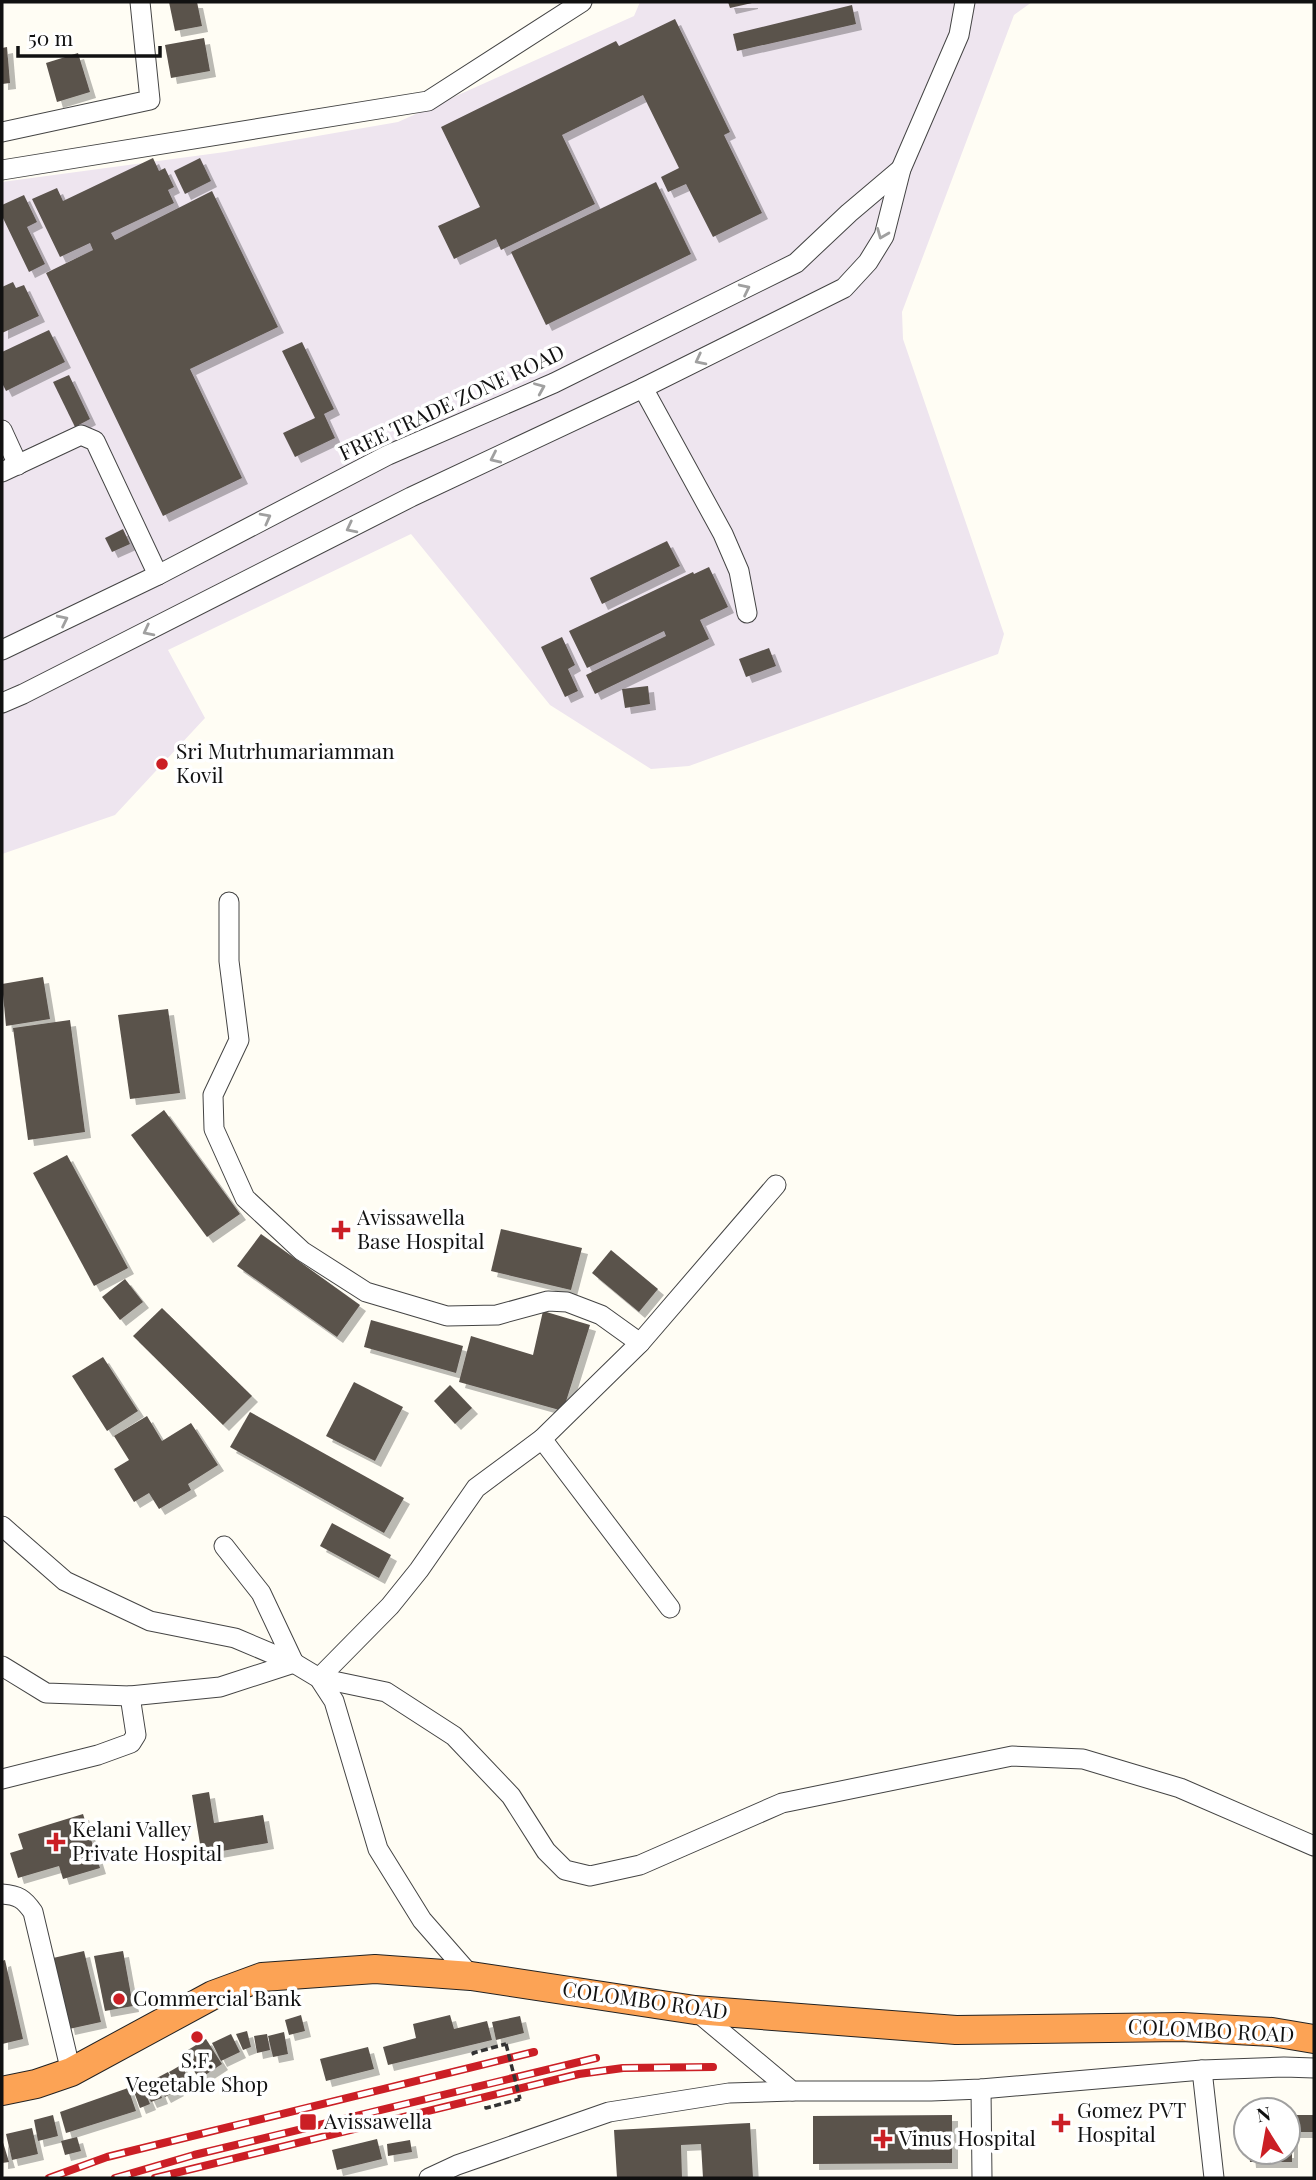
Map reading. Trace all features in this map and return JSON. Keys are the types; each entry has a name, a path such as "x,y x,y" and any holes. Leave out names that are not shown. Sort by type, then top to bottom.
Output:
{"highway":[{"name":"COLOMBO ROAD","path":"2,2091 36,2084 71,2072 213,1995 262,1978 375,1969 471,1976 695,2010 956,2030 1182,2027 1244,2029 1314,2039"}],"street":[{"path":"2,132 150,100 140,2"},
{"path":"2,170 428,101 582,2"},
{"name":"FREE TRADE ZONE ROAD","path":"2,703 411,497 643,388 844,288 868,262 884,236 901,169 959,35 965,2"},
{"name":"FREE TRADE ZONE ROAD","path":"2,650 158,575 388,455 554,383 796,263 901,169"},
{"path":"643,388 723,534 739,571 747,613"},
{"path":"2,430 10,469 81,435 95,441 158,575"},
{"path":"229,902 229,961 239,1040 213,1095 214,1129 245,1198 302,1251 366,1292 447,1315 497,1315 548,1301 567,1301 601,1315 640,1343"},
{"path":"319,1678 390,1606 419,1570 476,1488 542,1439 640,1343 776,1185"},
{"path":"542,1439 670,1608"},
{"path":"2,1526 65,1581 138,1615 150,1620 235,1637 294,1663 319,1678 386,1692 454,1736 510,1796 547,1850 565,1870 590,1876 640,1865 782,1802 1012,1756 1083,1759 1107,1766 1180,1788 1314,1846"},
{"path":"224,1546 261,1593 294,1663"},
{"path":"2,1666 46,1693 130,1696 220,1687 294,1663"},
{"path":"319,1678 334,1701 378,1849 422,1920 471,1976"},
{"path":"2,1779 98,1755 131,1743 136,1735 130,1696"},
{"path":"2,1895 17,1895 26,1901 33,1912 71,2072"},
{"path":"695,2010 792,2091"},
{"path":"429,2178 457,2165 609,2112 729,2093 981,2089 1202,2070 1314,2068"},
{"path":"1202,2070 1214,2178"},
{"path":"981,2089 982,2178"}],"path":[{"path":"474,2055 473,2053 506,2044 520,2099 486,2106"}],"shaded area":[{"path":"640,2 1032,2 1014,15 902,312 903,339 1004,634 998,654 689,766 651,769 550,705 411,534 168,650 205,718 115,815 2,854 2,182 225,152 398,122 634,16"}],"building":[{"path":"169,2 197,2 202,26 175,31"},
{"path":"728,2 752,2 752,3 730,8"},
{"path":"852,5 856,24 737,51 733,34"},
{"path":"675,19 730,132 724,135 762,213 713,237 686,184 668,192 661,177 679,168 643,95 562,135 595,204 501,250 496,239 454,259 438,226 480,207 441,127 616,41 619,46"},
{"path":"204,38 210,71 171,78 165,45"},
{"path":"7,47 10,83 2,84 2,48"},
{"path":"78,53 90,92 57,102 46,63"},
{"path":"153,158 159,171 165,168 174,187 168,190 174,203 111,233 115,240 212,191 278,327 190,369 242,478 163,516 46,273 93,250 90,243 60,257 32,199 57,188 63,201"},
{"path":"200,158 211,181 185,194 174,171"},
{"path":"656,182 691,254 546,325 511,252"},
{"path":"24,195 37,222 27,227 45,264 29,272 2,216 2,205"},
{"path":"13,282 16,288 24,285 39,316 2,333 2,287"},
{"path":"49,330 65,362 6,391 2,383 2,352"},
{"path":"302,342 334,409 324,414 335,438 295,457 283,433 315,418 282,351"},
{"path":"69,375 90,419 75,427 53,382"},
{"path":"123,529 130,544 112,552 105,538"},
{"path":"667,541 680,566 602,604 590,578"},
{"path":"709,567 728,607 700,620 709,639 595,694 586,675 666,636 664,631 587,668 569,631 693,572 694,574"},
{"path":"562,637 575,665 568,669 578,691 565,697 541,647"},
{"path":"769,648 776,666 746,677 739,659"},
{"path":"648,686 650,704 625,708 622,689"},
{"path":"43,977 50,1019 6,1026 2,984"},
{"path":"168,1009 180,1093 130,1099 118,1015"},
{"path":"70,1020 85,1132 28,1140 13,1028"},
{"path":"164,1110 240,1214 207,1237 131,1135"},
{"path":"67,1155 128,1268 94,1286 33,1173"},
{"path":"501,1229 582,1248 571,1290 491,1271"},
{"path":"261,1234 360,1305 337,1337 237,1266"},
{"path":"611,1250 658,1289 639,1312 592,1273"},
{"path":"125,1279 143,1302 120,1320 102,1297"},
{"path":"162,1308 252,1396 223,1425 133,1336"},
{"path":"543,1311 590,1325 563,1411 459,1382 471,1336 533,1355"},
{"path":"371,1320 463,1346 456,1373 364,1347"},
{"path":"103,1357 138,1411 107,1431 72,1376"},
{"path":"354,1382 403,1407 375,1461 326,1436"},
{"path":"450,1385 472,1408 455,1424 434,1401"},
{"path":"250,1412 404,1498 384,1533 230,1447"},
{"path":"147,1416 162,1441 191,1423 218,1465 188,1484 191,1490 159,1509 149,1493 134,1502 114,1469 129,1460 114,1436"},
{"path":"332,1523 391,1555 379,1578 320,1546"},
{"path":"209,1792 214,1823 263,1815 268,1843 205,1854 203,1843 200,1844 192,1795"},
{"name":"Kelani Valley Private Hospital","path":"83,1814 100,1868 63,1879 59,1866 18,1878 10,1853 23,1849 18,1834"},
{"path":"84,1951 101,2022 69,2029 53,1958"},
{"path":"123,1951 133,2006 105,2011 94,1956"},
{"path":"5,1960 23,2039 2,2044 2,1961"},
{"path":"301,2015 305,2031 289,2035 285,2020"},
{"path":"450,2015 454,2029 487,2021 492,2040 388,2065 383,2047 416,2038 413,2024"},
{"path":"520,2016 524,2033 496,2040 492,2022"},
{"path":"247,2031 251,2047 243,2050 236,2034"},
{"path":"284,2032 288,2054 273,2057 268,2036"},
{"path":"231,2034 240,2052 221,2061 212,2043"},
{"path":"267,2034 270,2050 257,2053 254,2036"},
{"path":"206,2039 222,2064 199,2079 183,2053"},
{"path":"368,2047 374,2069 326,2081 320,2059"},
{"path":"181,2065 191,2082 180,2089 169,2072"},
{"path":"168,2072 178,2090 165,2097 155,2079"},
{"path":"155,2080 162,2098 151,2102 143,2085"},
{"path":"142,2085 150,2104 140,2108 133,2089"},
{"path":"128,2088 136,2111 66,2133 60,2112"},
{"path":"53,2115 58,2136 38,2141 34,2120"},
{"name":"Vinus Hospital","path":"952,2115 952,2163 813,2164 813,2116"},
{"path":"1302,2115 1314,2115 1314,2132 1302,2132"},
{"path":"750,2123 753,2178 703,2178 701,2144 681,2145 682,2178 617,2178 614,2130"},
{"path":"32,2128 38,2154 12,2160 6,2134"},
{"path":"77,2137 81,2151 65,2155 61,2141"},
{"path":"2,2139 9,2162 2,2163"},
{"path":"377,2139 382,2159 337,2170 332,2150"},
{"path":"410,2140 412,2152 388,2156 387,2144"}],"railway":[{"path":"49,2178 107,2157 534,2052"},
{"path":"115,2178 194,2155 596,2058"},
{"path":"155,2178 579,2074 623,2068 713,2067"}],"place":[{"name":"Sri Mutrhumariamman Kovil","path":"162,764"},
{"name":"Avissawella Base Hospital","path":"341,1230"},
{"name":"Kelani Valley Private Hospital","path":"56,1842"},
{"name":"Commercial Bank","path":"119,1999"},
{"name":"S.F. Vegetable Shop","path":"197,2037"},
{"name":"Avissawella","path":"308,2122"},
{"name":"Gomez PVT Hospital","path":"1061,2123"},
{"name":"Vinus Hospital","path":"883,2139"}]}
